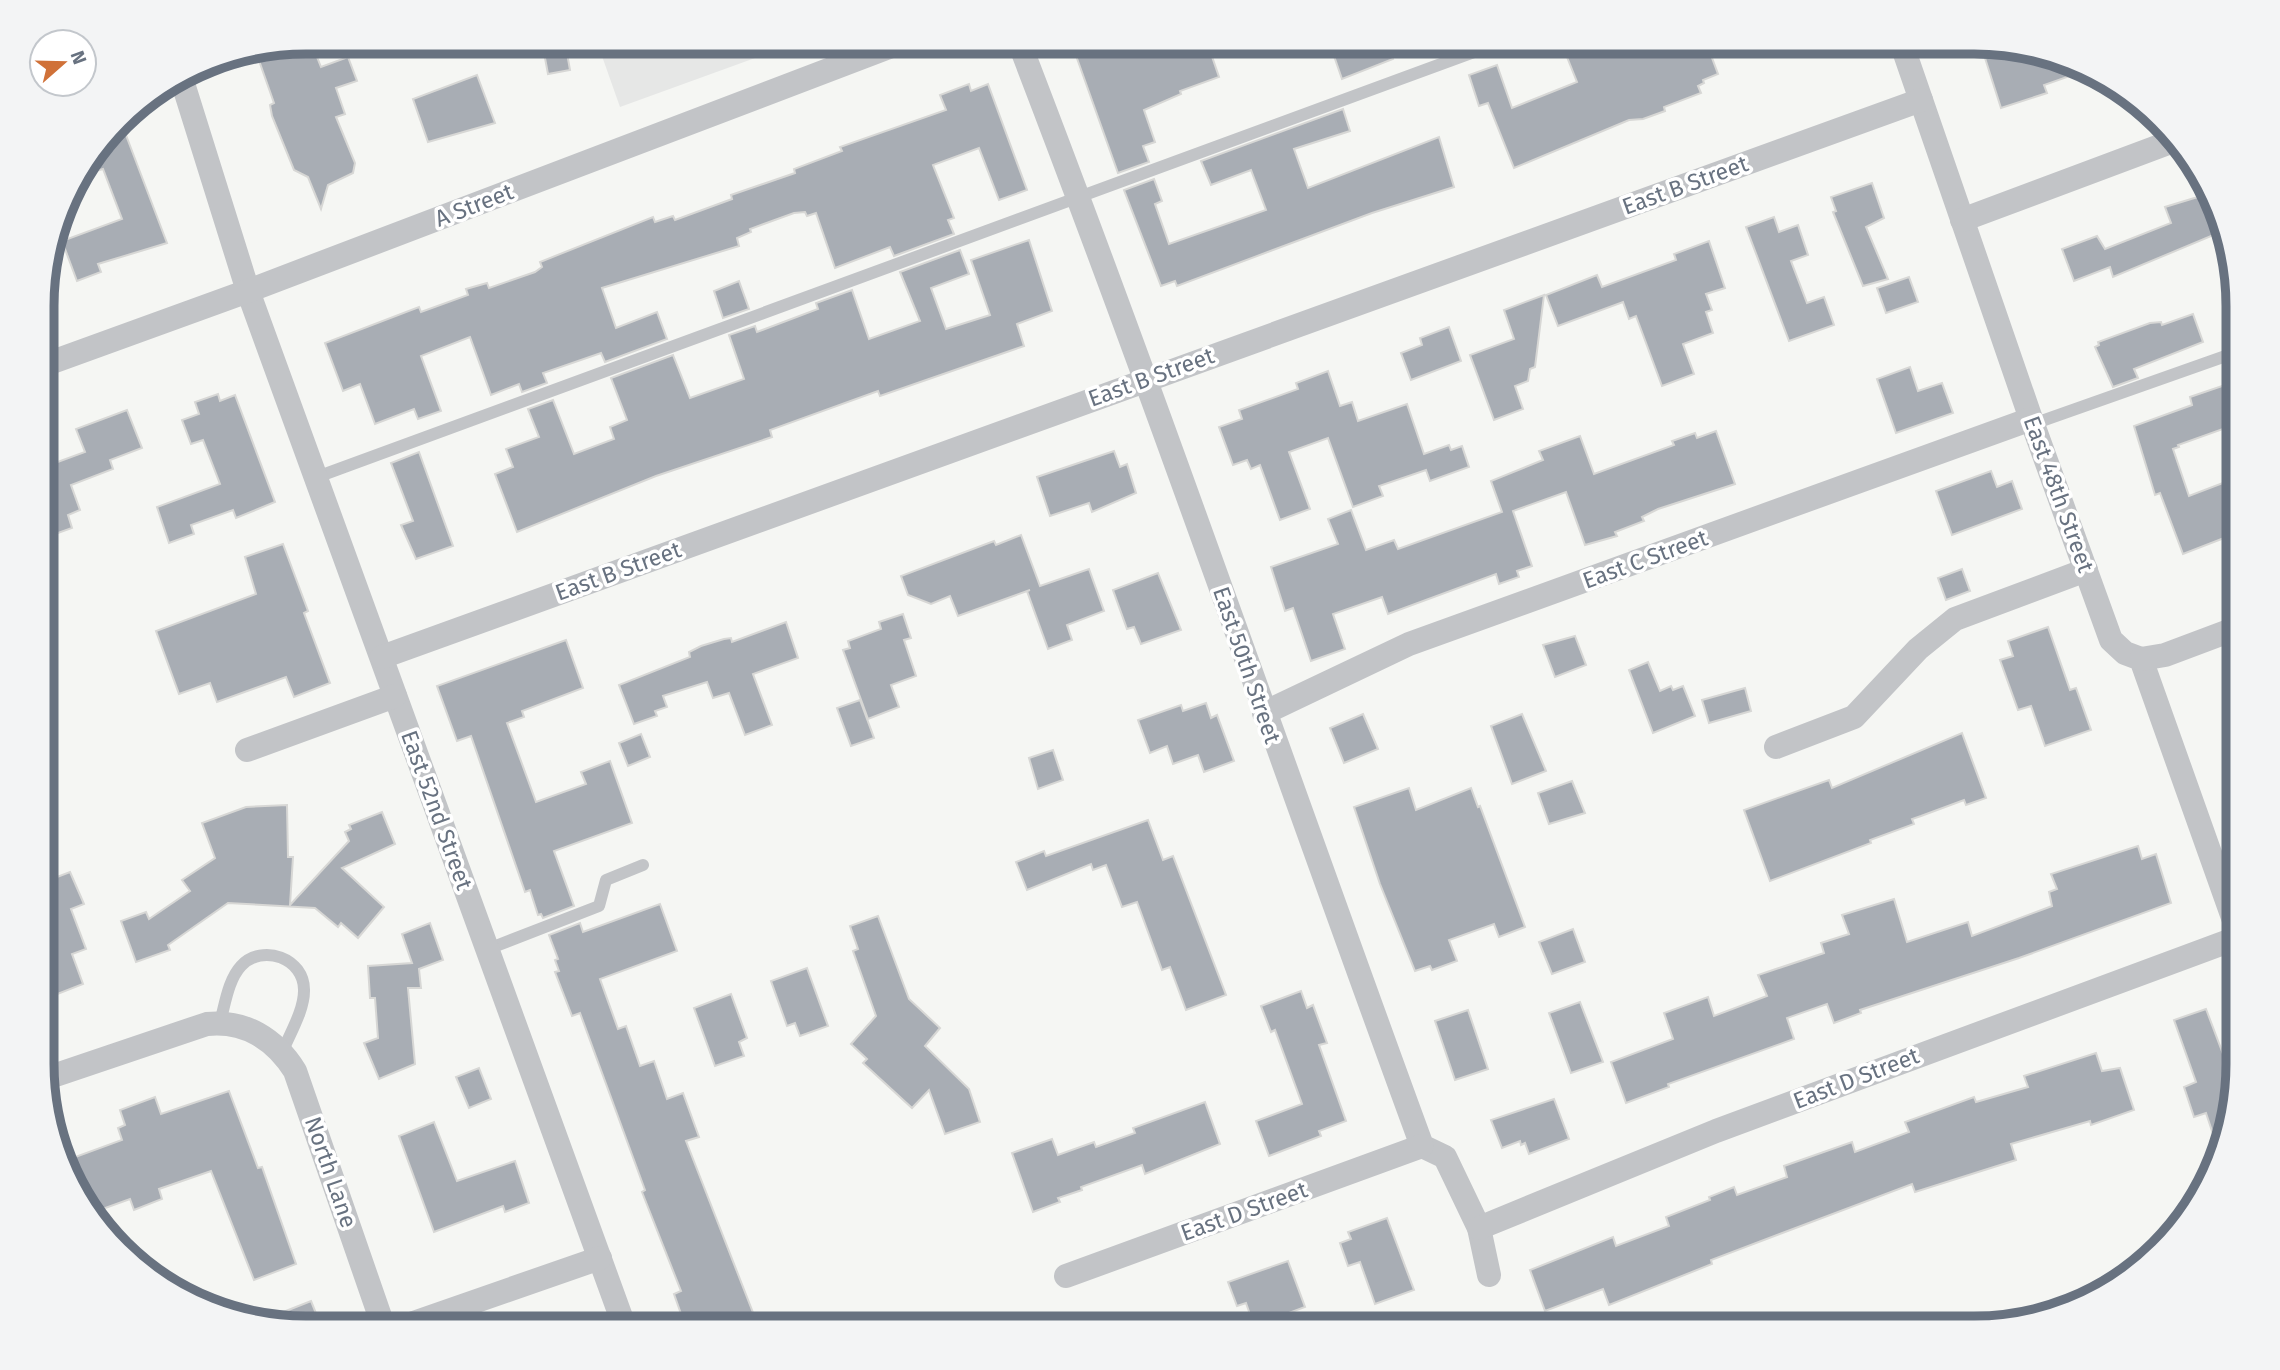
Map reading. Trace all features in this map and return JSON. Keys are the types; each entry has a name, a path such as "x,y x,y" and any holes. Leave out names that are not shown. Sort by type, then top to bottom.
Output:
{"street":[{"name":"A Street","path":"54,361 248,291 870,54"},
{"name":"East 50th Street","path":"1024,54 1146,378 1264,713 1422,1146"},
{"name":"East 48th Street","path":"1905,54 2032,422 2111,640 2125,653 2141,659"},
{"name":"East 52nd Street","path":"184,86 248,291 621,1316"},
{"name":"East B Street","path":"382,657 1146,378 1922,100"},
{"path":"1962,220 2166,144"},
{"name":"East C Street","path":"1264,713 1409,644 2032,422"},
{"path":"1776,747 1854,717 1918,649 1962,615 2086,570"},
{"path":"2226,632 2165,655 2141,659 2226,898"},
{"path":"247,750 395,696"},
{"name":"East D Street","path":"1479,1228 1729,1126 2226,942"},
{"path":"55,1075 171,1035 220,1023"},
{"name":"North Lane","path":"220,1023 255,1031 282,1053 299,1083 380,1316"},
{"path":"1422,1146 1445,1157 1479,1228 1489,1275"},
{"name":"East D Street","path":"1066,1276 1422,1146"},
{"path":"433,1316 600,1258"}],"lane":[{"path":"317,477 1469,54"},
{"path":"2032,422 2226,356"},
{"path":"488,949 599,906 606,880 643,865"},
{"path":"220,1023 238,969 256,956 279,956 297,969 304,991 282,1053"}],"shaded area":[{"path":"601,54 766,54 620,107"}],"building":[{"path":"316,54 321,67 348,57 357,81 336,88 345,114 336,117 355,163 353,173 328,185 321,209 308,177 294,170 272,116 270,105 274,103 258,59"},
{"path":"544,54 567,54 570,70 548,74"},
{"path":"1075,54 1211,54 1219,77 1180,91 1181,94 1144,110 1155,142 1143,146 1149,162 1118,173"},
{"path":"1333,54 1391,54 1393,59 1342,79"},
{"path":"1566,54 1710,54 1718,74 1703,80 1704,83 1698,86 1701,93 1664,107 1665,111 1643,119 1629,120 1514,168 1488,103 1479,106 1469,75 1497,65 1512,108 1577,82"},
{"path":"1994,55 2023,59 2074,75 2044,85 2047,93 2001,108 1985,58"},
{"path":"477,75 495,123 428,142 413,99"},
{"path":"969,84 971,91 988,84 1027,190 999,200 979,148 933,165 954,218 948,220 954,234 894,256 890,247 835,268 816,213 807,216 805,212 794,213 750,229 751,232 737,238 739,246 602,288 616,328 657,312 667,339 605,362 601,353 543,373 547,383 522,392 519,384 491,395 470,337 421,356 441,411 418,419 414,409 375,424 360,384 343,391 325,343 419,307 421,312 468,295 466,289 487,283 489,288 535,272 542,267 540,262 653,217 655,222 673,216 675,220 732,199 731,195 795,173 794,169 842,151 840,147 946,110 940,95"},
{"path":"1343,109 1350,131 1294,149 1308,188 1439,137 1454,187 1372,213 1177,286 1175,281 1161,286 1124,190 1154,179 1162,201 1155,204 1169,244 1266,210 1251,170 1211,185 1201,161"},
{"path":"125,132 167,243 98,264 101,272 77,281 63,241 122,219 103,169 93,172"},
{"path":"1872,183 1884,218 1866,227 1888,279 1863,286 1833,212 1836,211 1831,197"},
{"path":"2201,196 2215,234 2113,277 2110,267 2074,281 2062,249 2097,236 2105,249 2171,223 2165,207"},
{"path":"1774,217 1779,232 1798,225 1808,255 1791,261 1807,303 1824,297 1834,325 1789,341 1746,227"},
{"path":"1029,240 1052,311 1017,324 1024,346 880,396 878,391 770,430 772,437 656,476 517,532 495,474 513,467 506,449 539,437 528,409 553,400 574,454 614,439 610,427 627,420 611,378 673,355 690,398 744,379 729,335 755,326 757,332 818,309 816,303 852,290 869,339 920,321 900,272 960,250 969,274 931,288 946,329 990,315 971,260"},
{"path":"1709,241 1725,288 1706,294 1712,310 1706,312 1713,333 1683,344 1694,374 1662,386 1636,316 1629,319 1623,302 1558,326 1546,295 1597,275 1602,287 1676,260 1674,254"},
{"path":"1909,277 1918,302 1886,313 1877,288"},
{"path":"739,281 749,309 723,318 714,291"},
{"path":"1544,295 1535,367 1530,369 1528,381 1515,386 1523,409 1494,420 1470,355 1514,339 1504,310"},
{"path":"2193,314 2203,342 2134,369 2138,378 2113,387 2095,347 2099,345 2098,342 2150,323 2161,322 2162,325"},
{"path":"1449,327 1461,361 1411,380 1401,353 1422,345 1420,338"},
{"path":"1910,367 1918,391 1942,383 1953,413 1896,433 1877,379"},
{"path":"1328,371 1340,406 1352,402 1358,421 1407,404 1424,454 1449,445 1451,450 1462,446 1469,467 1430,481 1426,470 1379,486 1383,496 1353,507 1328,438 1289,452 1310,509 1280,520 1260,465 1251,469 1247,460 1233,465 1219,427 1242,419 1239,410 1298,389 1296,383"},
{"path":"2225,385 2226,388 2226,428 2173,449 2189,496 2226,482 2226,537 2183,554 2160,493 2155,495 2134,426 2192,405 2190,397"},
{"path":"218,394 220,401 235,395 275,502 236,518 233,510 191,525 194,534 169,543 157,507 220,484 203,440 191,444 182,420 199,414 195,402"},
{"path":"127,410 142,448 110,460 113,469 71,485 80,510 68,515 72,528 54,534 54,463 85,452 76,429"},
{"path":"1716,431 1735,484 1658,509 1642,517 1644,521 1615,532 1617,536 1585,545 1566,492 1513,511 1532,566 1517,571 1519,577 1499,584 1496,574 1388,614 1382,597 1333,614 1345,649 1311,661 1293,608 1285,611 1271,567 1338,544 1328,519 1351,510 1366,550 1394,540 1398,549 1502,512 1491,481 1543,460 1539,451 1580,436 1594,474 1674,445 1672,441 1695,433 1697,438"},
{"path":"1114,451 1120,467 1127,464 1136,493 1092,512 1089,503 1050,516 1037,477"},
{"path":"419,452 453,546 416,559 401,525 413,521 391,463"},
{"path":"1991,471 1997,487 2012,481 2022,509 1952,535 1936,491"},
{"path":"1021,535 1040,586 1089,569 1104,611 1067,625 1072,640 1048,649 1027,591 958,616 950,596 931,604 908,595 901,576 994,541 996,545"},
{"path":"283,544 308,611 304,613 330,683 294,697 286,677 217,702 210,683 179,694 156,631 256,594 245,557"},
{"path":"1962,569 1970,591 1946,600 1938,578"},
{"path":"1158,573 1181,630 1141,644 1134,627 1127,629 1113,590"},
{"path":"903,614 911,638 904,640 916,676 891,685 899,707 868,719 843,650 850,648 848,641 881,629 879,622"},
{"path":"786,622 798,658 753,674 772,725 745,735 729,693 713,698 707,682 663,696 667,707 655,711 657,716 634,724 619,685 690,657 689,652 701,646 731,638 732,642"},
{"path":"2048,627 2070,690 2076,688 2091,730 2045,746 2031,706 2018,710 2000,660 2013,656 2008,641"},
{"path":"1575,636 1586,665 1555,677 1543,645"},
{"path":"566,640 583,688 522,711 524,717 507,723 536,802 586,784 581,772 610,761 632,823 554,851 574,906 543,918 541,914 538,915 530,890 525,892 471,736 457,741 437,686"},
{"path":"1648,662 1660,691 1671,686 1673,690 1683,686 1695,716 1653,733 1629,670"},
{"path":"1745,688 1751,711 1709,723 1702,700"},
{"path":"860,700 874,738 851,746 837,708"},
{"path":"1206,703 1211,718 1217,715 1234,761 1204,772 1198,755 1173,764 1167,746 1150,753 1138,720 1181,705 1183,711"},
{"path":"1363,714 1378,749 1344,763 1330,728"},
{"path":"1522,714 1546,771 1512,784 1491,726"},
{"path":"1962,733 1986,798 1966,805 1964,800 1912,819 1914,824 1870,840 1871,843 1770,881 1744,810 1829,780 1832,788"},
{"path":"641,734 650,757 628,766 619,743"},
{"path":"1053,750 1063,780 1038,789 1029,758"},
{"path":"1572,781 1585,813 1549,824 1538,793"},
{"path":"1409,788 1416,810 1471,788 1525,927 1499,937 1494,924 1449,940 1457,961 1432,970 1430,966 1415,971 1380,884 1354,807"},
{"path":"287,805 288,857 293,857 290,905 349,841 345,832 351,829 349,825 382,812 395,844 342,868 384,907 358,938 341,923 338,927 315,908 228,903 168,945 170,950 136,962 121,921 146,912 149,919 190,891 182,880 215,858 202,823 246,807"},
{"path":"1148,820 1163,860 1173,856 1226,995 1186,1010 1170,967 1162,970 1137,902 1122,907 1106,865 1093,870 1091,864 1027,890 1016,862 1044,851 1046,856"},
{"path":"2138,846 2142,859 2156,854 2171,903 2019,958 1860,1010 1861,1013 1834,1023 1827,1004 1787,1018 1794,1039 1668,1084 1669,1087 1626,1103 1611,1062 1673,1039 1664,1013 1708,997 1714,1016 1767,996 1758,975 1824,953 1821,943 1849,934 1842,915 1894,899 1907,942 1968,922 1972,936 2052,906 2049,892 2057,889 2051,874"},
{"path":"70,872 84,904 71,909 86,949 72,954 83,984 55,995 54,992 54,878"},
{"path":"660,904 677,951 600,979 618,1029 626,1026 640,1066 654,1061 667,1099 683,1093 699,1137 686,1141 754,1316 682,1316 674,1294 681,1291 642,1192 645,1190 580,1013 572,1016 555,972 559,971 555,960 558,959 549,935 580,923 583,932"},
{"path":"878,916 909,999 940,1028 925,1046 969,1089 980,1122 945,1134 929,1090 912,1108 863,1063 867,1059 851,1044 876,1016 853,951 858,949 850,926"},
{"path":"430,923 443,960 419,969 421,988 408,988 415,1064 379,1079 364,1043 378,1038 375,998 370,998 368,966 412,963 402,934"},
{"path":"1573,929 1585,962 1552,974 1539,942"},
{"path":"807,968 828,1026 800,1036 795,1023 787,1026 771,981"},
{"path":"1301,991 1307,1008 1313,1005 1327,1043 1319,1045 1346,1121 1319,1131 1321,1136 1269,1156 1256,1121 1302,1104 1275,1030 1271,1032 1261,1006"},
{"path":"731,994 747,1038 739,1042 744,1056 715,1066 694,1008"},
{"path":"1580,1002 1603,1062 1571,1073 1549,1013"},
{"path":"2206,1009 2226,1062 2224,1096 2214,1138 2206,1113 2194,1117 2184,1087 2196,1082 2174,1020"},
{"path":"1468,1010 1488,1069 1455,1080 1435,1021"},
{"path":"2096,1053 2102,1071 2120,1068 2134,1110 2091,1125 2090,1121 2011,1144 2016,1160 1915,1192 1912,1184 1711,1260 1712,1264 1609,1305 1603,1289 1545,1311 1530,1270 1613,1237 1616,1246 1669,1226 1666,1217 1710,1200 1709,1197 1734,1187 1737,1195 1787,1177 1784,1166 1852,1142 1855,1152 1909,1132 1905,1122 1974,1097 1976,1102 2028,1087 2024,1076"},
{"path":"479,1068 491,1099 469,1108 456,1077"},
{"path":"229,1091 258,1168 262,1167 296,1264 254,1280 211,1171 159,1189 162,1199 134,1210 130,1199 101,1210 72,1158 122,1140 118,1128 125,1125 120,1110 155,1097 161,1114"},
{"path":"1554,1099 1569,1139 1529,1154 1525,1143 1521,1145 1520,1141 1502,1148 1491,1120"},
{"path":"1205,1102 1220,1144 1145,1174 1142,1165 1081,1187 1082,1190 1058,1198 1060,1202 1033,1212 1012,1153 1052,1139 1058,1155 1094,1142 1096,1147 1135,1133 1133,1128"},
{"path":"434,1122 457,1181 515,1161 529,1203 505,1212 503,1206 434,1232 399,1136"},
{"path":"1387,1218 1414,1290 1375,1304 1360,1262 1348,1266 1340,1243 1351,1239 1348,1232"},
{"path":"1288,1261 1305,1307 1281,1316 1251,1316 1246,1303 1237,1306 1228,1282"},
{"path":"311,1301 317,1316 278,1314"}]}
